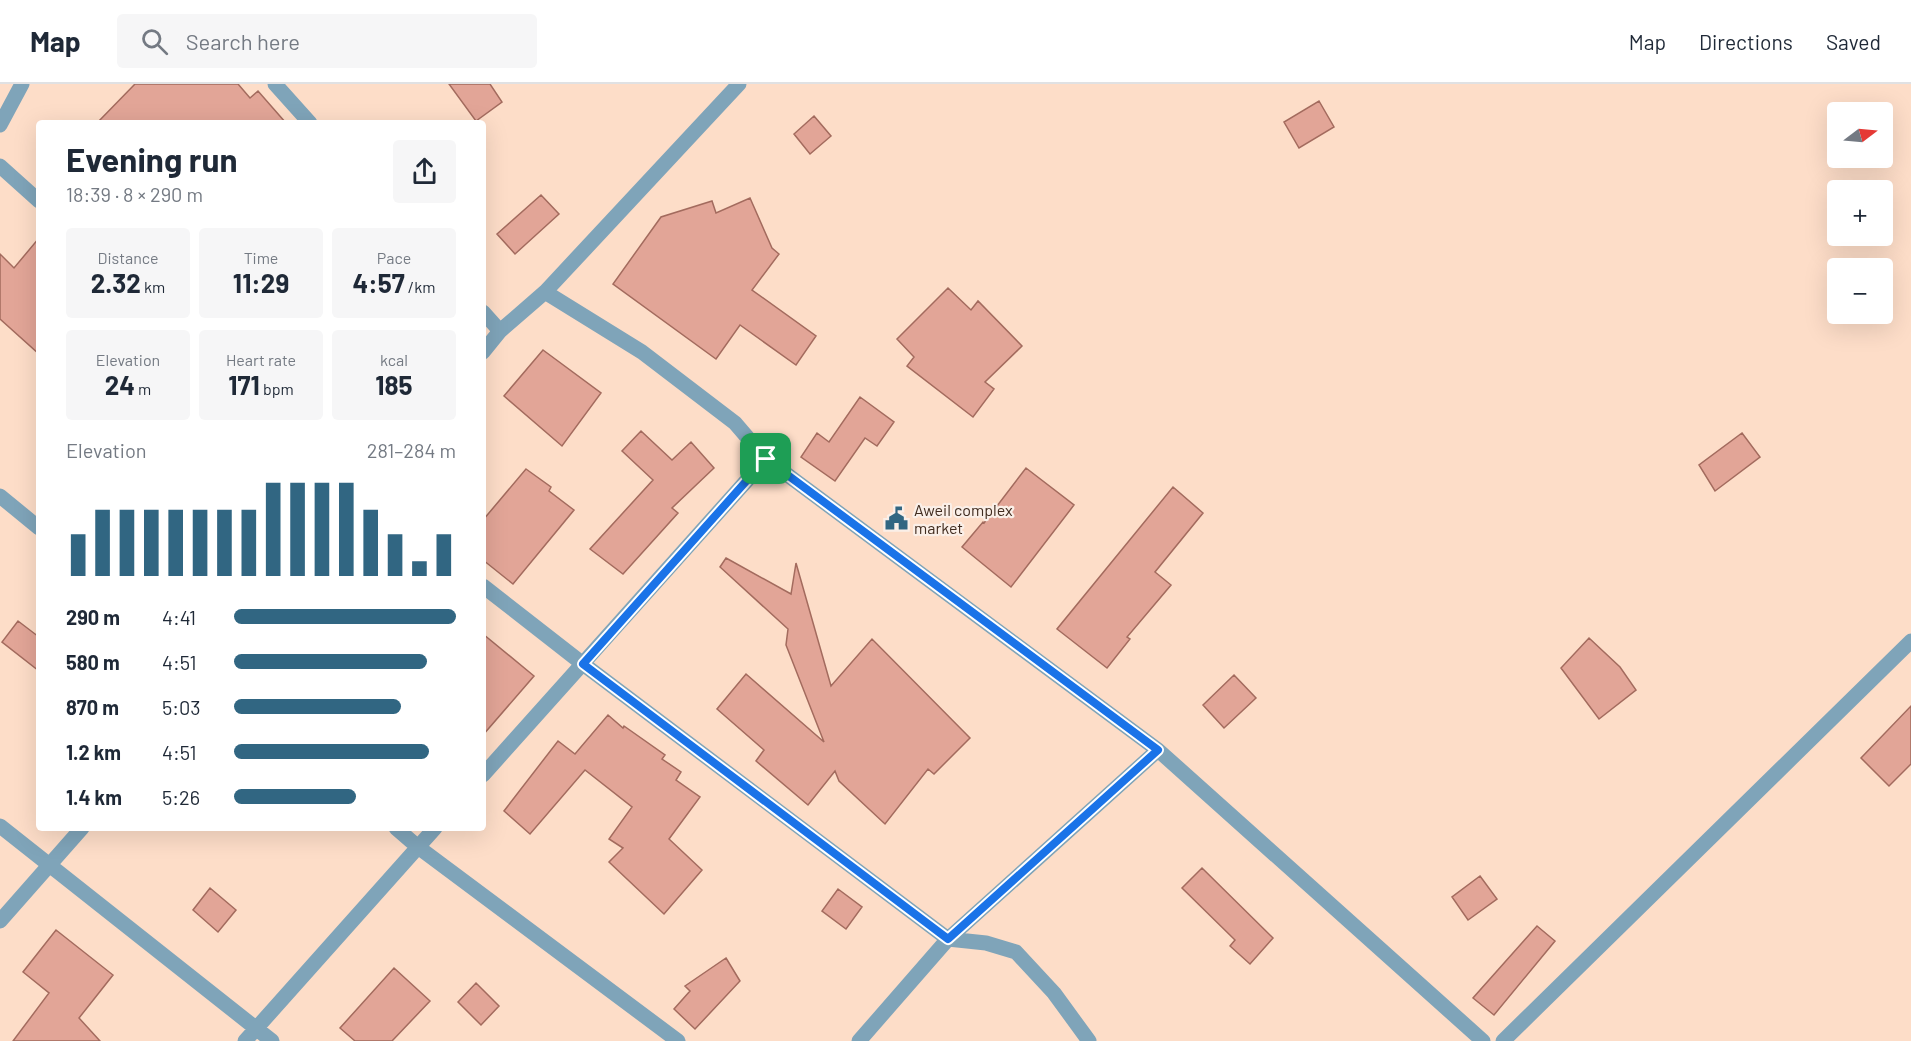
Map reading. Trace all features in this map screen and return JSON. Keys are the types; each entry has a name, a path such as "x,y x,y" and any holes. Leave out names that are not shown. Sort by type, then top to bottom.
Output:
{"street":[{"path":"0,125 22,84"},
{"path":"274,84 307,120"},
{"path":"486,348 500,331 545,292 739,84"},
{"path":"0,166 36,198"},
{"path":"545,292 642,352 735,423 766,459 1158,750 1482,1041"},
{"path":"486,315 500,331"},
{"path":"486,772 766,459"},
{"path":"0,496 36,526"},
{"path":"486,588 948,939 986,943 1016,952 1054,993 1089,1041"},
{"path":"1503,1041 1911,641"},
{"path":"859,1041 948,939 1158,750"},
{"path":"0,826 272,1041"},
{"path":"0,921 79,831"},
{"path":"399,831 678,1041"},
{"path":"244,1041 432,831"}],"building":[{"path":"135,84 238,84 250,98 258,91 283,120 100,120"},
{"path":"449,84 490,84 502,102 475,120"},
{"path":"1319,101 1334,127 1299,148 1284,122"},
{"path":"814,116 831,136 810,154 794,134"},
{"path":"541,195 559,214 515,254 497,234"},
{"path":"750,198 772,248 779,254 752,290 816,336 796,365 740,325 716,359 613,284 661,217 712,201 716,213"},
{"path":"36,242 36,351 0,319 0,254 14,268"},
{"path":"948,288 971,310 978,301 1022,346 985,382 994,389 973,417 907,366 914,357 897,339"},
{"path":"543,350 601,393 562,446 504,396"},
{"path":"860,397 894,422 877,446 865,438 835,481 801,457 817,433 829,442"},
{"path":"641,431 672,460 691,442 714,468 672,508 678,513 623,574 590,549 653,480 622,451"},
{"path":"1742,433 1760,457 1715,491 1699,465"},
{"path":"1026,468 1074,505 1011,587 962,547 984,523"},
{"path":"526,469 551,487 549,491 574,510 513,584 486,562 486,516"},
{"path":"1173,487 1203,513 1155,572 1171,585 1127,637 1130,639 1107,668 1057,629"},
{"path":"726,558 791,594 796,563 831,686 872,639 970,738 934,774 928,769 885,824 839,781 835,771 808,805 756,761 764,750 717,709 746,674 824,742 786,645 788,629 720,567"},
{"path":"18,621 36,635 36,669 2,642"},
{"path":"486,636 534,676 486,732"},
{"path":"1589,638 1620,667 1636,690 1599,719 1561,668"},
{"path":"1234,675 1256,698 1224,728 1203,705"},
{"path":"1911,706 1911,764 1889,786 1861,758"},
{"path":"608,715 623,728 624,726 665,755 662,759 681,772 676,780 700,797 669,839 702,870 664,914 609,862 623,848 609,839 632,807 585,770 530,834 504,811 558,741 575,754"},
{"path":"1202,868 1273,938 1250,964 1230,946 1235,940 1182,888"},
{"path":"1480,876 1497,899 1468,920 1452,897"},
{"path":"210,888 236,910 218,932 193,910"},
{"path":"838,889 862,907 846,929 822,911"},
{"path":"1537,926 1555,941 1494,1015 1473,998"},
{"path":"56,930 113,975 79,1018 100,1041 13,1041 49,993 23,972"},
{"path":"726,958 740,981 695,1029 674,1009 690,991 685,986"},
{"path":"394,968 430,1001 392,1041 355,1041 340,1028"},
{"path":"476,983 499,1006 481,1025 458,1002"}],"place":[{"name":"Aweil complex market","path":"896,519"}],"route":[{"path":"766,459 1158,750 948,939 583,664 766,459"}]}
